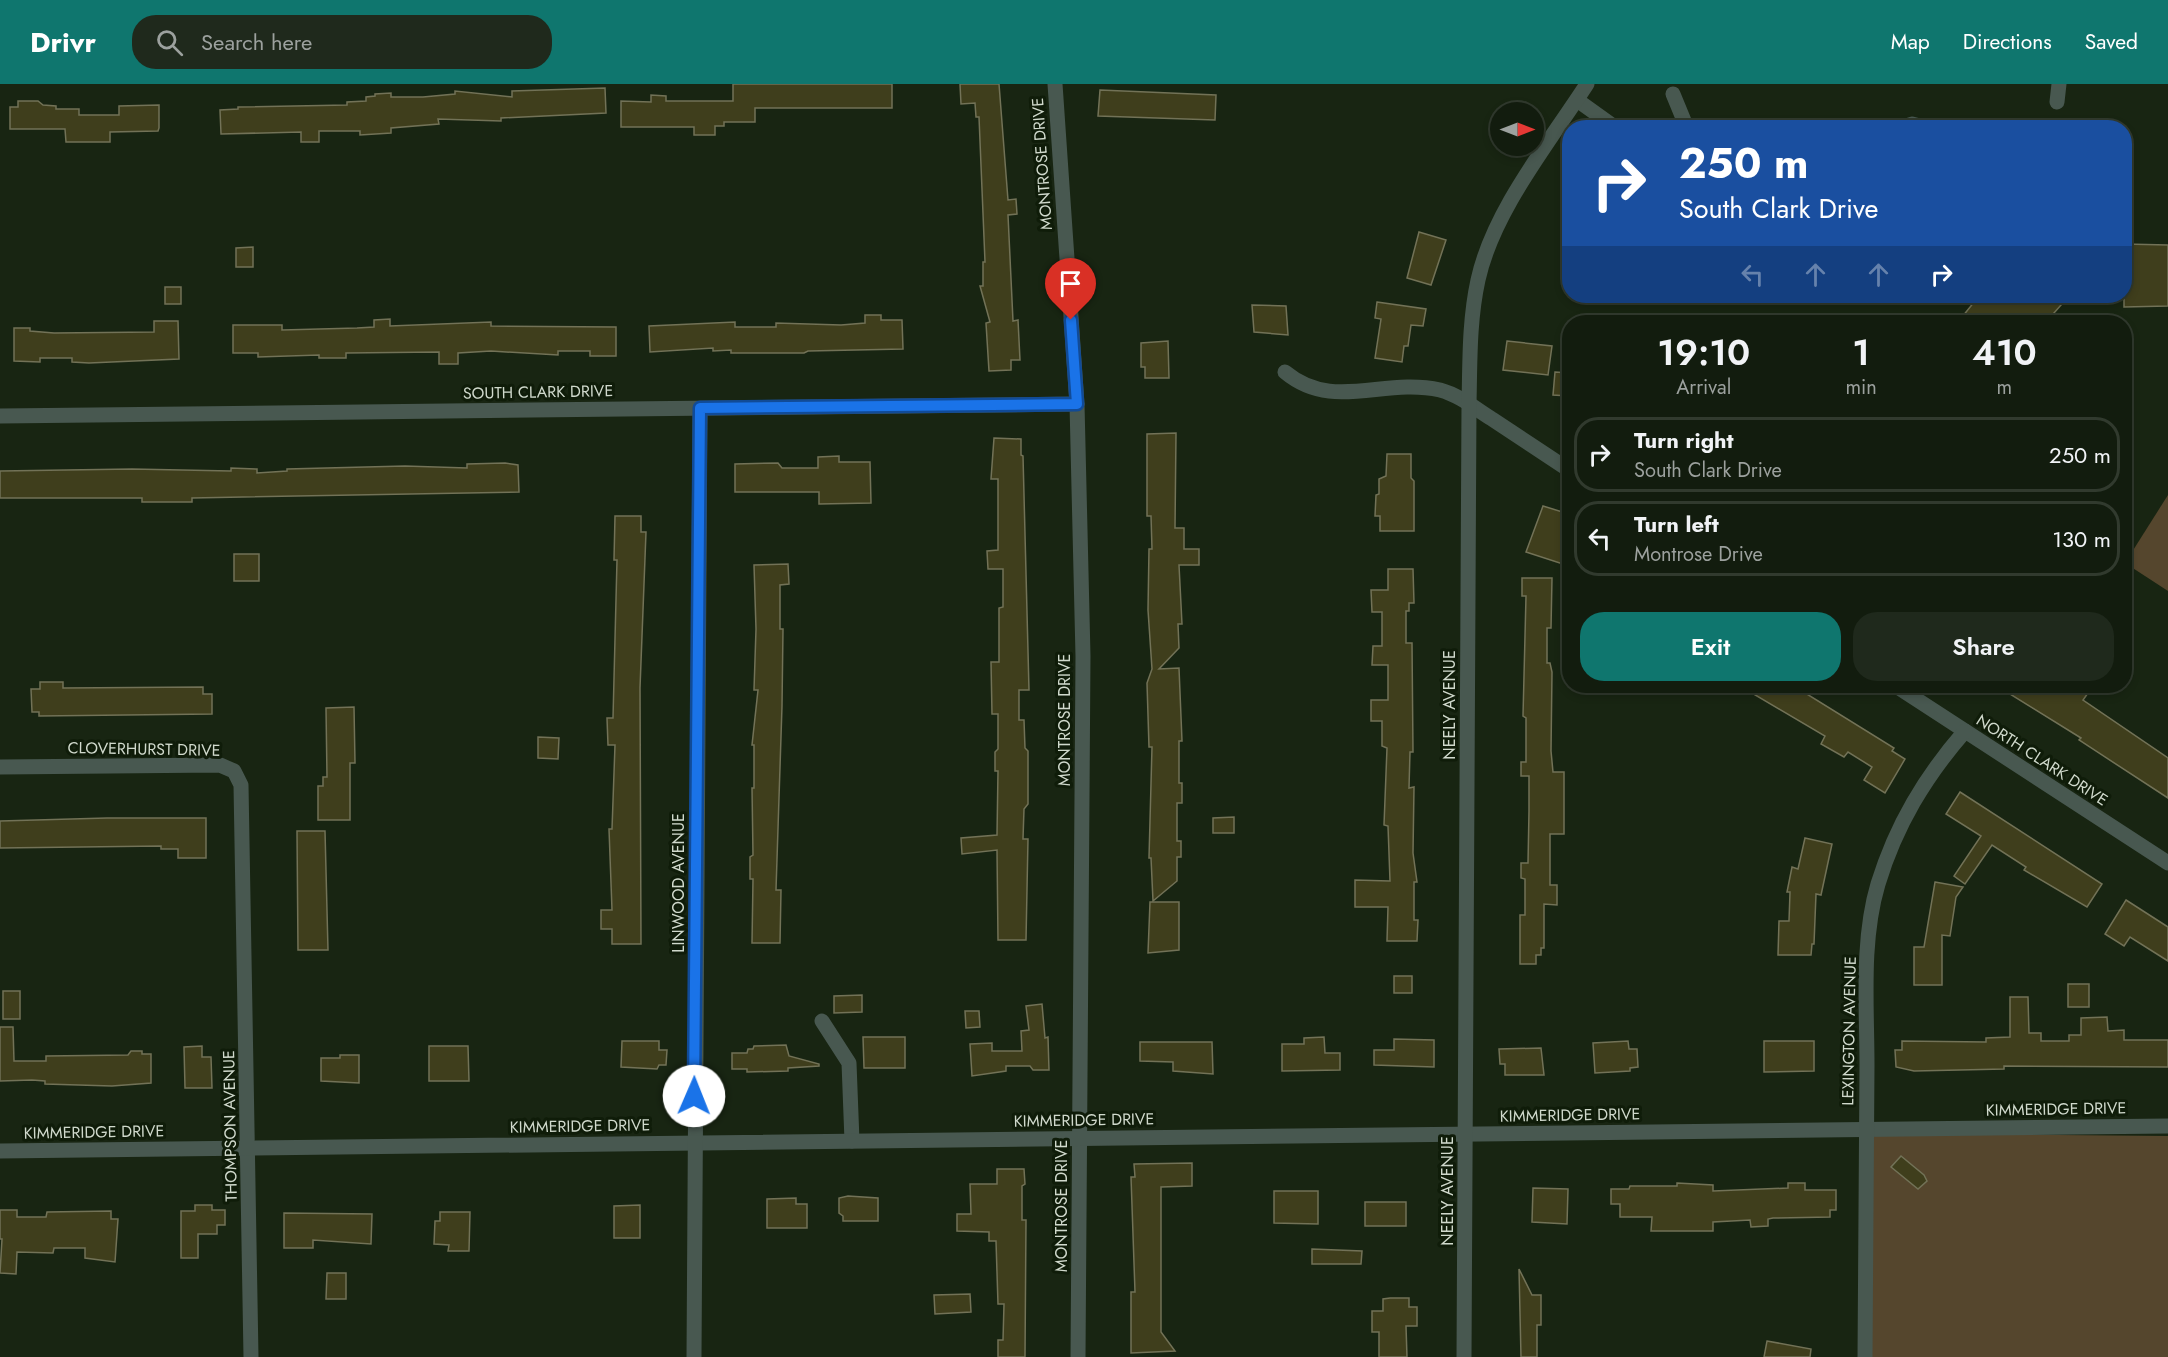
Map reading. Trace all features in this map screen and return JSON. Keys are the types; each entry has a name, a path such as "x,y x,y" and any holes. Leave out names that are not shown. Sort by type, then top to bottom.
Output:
{"street":[{"name":"MONTROSE DRIVE","path":"1055,84 1077,404 1083,656 1078,1357"},
{"name":"NEELY AVENUE","path":"1564,120 1587,84"},
{"path":"2057,102 2059,84"},
{"path":"1673,94 1684,120"},
{"path":"1577,100 1605,120"},
{"name":"NEELY AVENUE","path":"1464,1357 1469,404 1472,310 1478,277 1491,240 1511,201 1562,123"},
{"path":"1285,372 1298,383 1318,391 1357,391 1402,386 1440,390 1469,404 1562,465"},
{"name":"SOUTH CLARK DRIVE","path":"0,416 1077,404"},
{"name":"LINWOOD AVENUE","path":"693,1357 700,408"},
{"name":"NORTH CLARK DRIVE","path":"1907,693 2168,863"},
{"name":"LEXINGTON AVENUE","path":"1865,1357 1867,956 1877,887 1892,843 1912,801 1934,766 1965,731"},
{"name":"CLOVERHURST DRIVE","path":"0,767 220,765 234,771 241,785 243,895"},
{"name":"THOMPSON AVENUE","path":"243,895 251,1357"},
{"path":"822,1020 849,1064 852,1141"},
{"name":"KIMMERIDGE DRIVE","path":"0,1151 2168,1126"}],"shaded area":[{"path":"2168,495 2168,591 2132,568 2132,552"},
{"path":"1865,1133 2168,1136 2168,1357 1863,1357"}],"building":[{"path":"733,84 892,84 892,108 755,108 755,122 724,122 724,126 715,126 715,135 694,135 694,127 621,127 621,101 651,102 651,95 666,96 666,101 733,101"},
{"path":"960,84 999,84 1008,200 1016,199 1017,214 1008,215 1013,321 1018,320 1020,360 1011,360 1011,370 989,371 986,323 990,322 980,286 983,286 983,262 985,262 979,117 976,117 975,103 961,104"},
{"path":"605,88 606,113 501,118 501,121 438,119 439,124 391,128 391,133 360,135 360,131 319,131 319,142 301,142 301,132 221,134 220,110 238,109 238,107 347,105 347,102 366,101 366,97 375,96 375,94 391,93 391,97 423,97 455,94 455,91 512,97 512,91"},
{"path":"1100,90 1216,95 1215,120 1098,116"},
{"path":"18,101 38,101 43,105 56,106 56,109 79,109 79,115 119,115 119,106 159,105 159,128 158,131 110,132 110,142 66,142 65,129 10,129 10,107 18,107"},
{"path":"1419,232 1446,240 1431,285 1407,278"},
{"path":"2132,244 2168,245 2168,306 2124,307 2124,303 2132,303"},
{"path":"253,247 253,267 236,267 236,248"},
{"path":"165,287 181,287 181,304 165,304"},
{"path":"1377,302 1426,309 1423,326 1411,325 1408,346 1404,346 1402,362 1375,358 1381,319 1375,318"},
{"path":"1973,303 2063,303 2052,315 1964,315"},
{"path":"1252,305 1286,306 1288,335 1254,332"},
{"path":"865,315 881,315 881,320 902,320 903,349 731,353 731,350 713,351 713,348 650,352 649,326 735,322 735,327 776,327 776,323 841,325 865,323"},
{"path":"390,319 390,326 491,322 491,326 616,327 616,356 590,356 590,351 558,351 558,355 491,351 458,353 458,364 439,364 439,352 346,353 346,358 319,358 319,355 258,357 258,353 233,353 233,325 282,325 282,330 357,328 374,327 374,320"},
{"path":"154,321 178,321 179,359 89,363 72,362 72,358 40,358 40,362 14,361 14,328 30,328 30,331 54,333 154,332"},
{"path":"1168,341 1169,378 1145,378 1145,367 1141,367 1141,343"},
{"path":"1507,341 1552,346 1548,375 1503,370"},
{"path":"1555,372 1562,372 1562,396 1553,395"},
{"path":"1176,433 1175,528 1184,528 1184,549 1199,549 1199,565 1179,565 1182,624 1178,624 1179,648 1159,669 1179,668 1182,741 1179,741 1179,783 1182,783 1182,803 1177,803 1177,841 1181,841 1181,857 1177,857 1177,881 1153,901 1151,858 1149,858 1152,747 1149,747 1147,683 1152,669 1148,610 1149,549 1152,549 1151,516 1147,516 1147,434"},
{"path":"994,438 1021,439 1021,455 1023,456 1029,690 1019,690 1019,720 1024,720 1025,748 1028,751 1028,804 1024,809 1023,839 1028,839 1026,940 998,940 997,850 962,854 961,838 997,835 998,771 995,771 995,752 998,749 998,714 992,714 991,662 999,662 999,608 1003,607 1003,569 988,569 987,551 998,550 998,479 991,479"},
{"path":"1387,454 1411,454 1411,478 1414,481 1414,531 1380,531 1380,516 1375,516 1376,495 1379,494 1379,479 1386,476"},
{"path":"839,456 839,462 870,462 871,503 819,504 819,492 735,492 735,464 778,463 782,468 818,468 818,457"},
{"path":"467,464 518,465 519,492 192,498 192,502 142,502 142,498 0,498 0,471 132,469 231,471 231,468 257,469 257,473 287,471 287,469 405,466 467,468"},
{"path":"1543,506 1562,512 1562,564 1526,552"},
{"path":"615,516 641,516 641,532 646,532 640,688 641,944 612,944 612,929 601,929 601,910 612,910 609,829 612,829 615,745 608,745 607,718 613,718 617,560 614,560"},
{"path":"234,554 259,554 259,581 234,581"},
{"path":"788,564 789,584 780,585 780,629 783,629 782,706 776,890 781,890 780,943 752,943 753,879 750,879 750,857 753,855 754,745 752,745 758,690 754,690 756,629 754,565"},
{"path":"1388,569 1413,569 1414,603 1409,603 1409,611 1406,611 1406,643 1412,643 1413,752 1410,752 1409,788 1414,787 1413,853 1417,882 1414,882 1414,920 1418,920 1417,941 1387,941 1388,907 1355,907 1355,880 1390,881 1388,826 1384,825 1387,748 1382,746 1382,721 1371,721 1371,700 1388,700 1388,665 1372,665 1373,646 1382,646 1382,612 1372,612 1371,590 1388,590"},
{"path":"1522,578 1552,578 1551,628 1547,628 1547,663 1550,663 1552,672 1551,751 1553,772 1564,772 1564,834 1550,834 1550,885 1557,885 1557,905 1544,904 1544,948 1541,948 1541,955 1536,955 1536,964 1520,964 1520,915 1525,915 1525,879 1521,878 1521,863 1528,863 1529,811 1529,776 1521,776 1521,762 1526,762 1526,718 1523,716 1526,596 1522,596"},
{"path":"40,682 63,682 63,688 203,687 203,694 212,694 212,714 39,716 39,712 32,712 31,689 40,689"},
{"path":"1752,693 1805,693 1894,748 1892,751 1905,759 1885,793 1864,780 1872,767 1848,752 1844,757 1821,744 1825,736"},
{"path":"2008,693 2088,693 2083,700 2168,758 2168,798 2079,740 2081,738"},
{"path":"354,707 355,763 350,763 350,820 318,820 318,786 323,786 323,777 327,777 326,708"},
{"path":"538,737 559,738 558,759 538,758"},
{"path":"1960,792 2102,884 2087,907 2024,870 2026,867 1992,845 1965,884 1954,876 1981,836 1946,814"},
{"path":"1234,817 1234,833 1213,833 1213,818"},
{"path":"206,818 206,858 178,858 178,849 161,849 161,846 0,848 0,821"},
{"path":"297,831 325,831 328,950 298,950"},
{"path":"1805,838 1832,844 1821,895 1816,894 1814,944 1812,944 1811,955 1778,955 1779,921 1789,921 1790,892 1787,892 1792,867 1798,869"},
{"path":"1935,882 1963,887 1956,897 1950,936 1942,935 1942,985 1914,985 1914,947 1924,947"},
{"path":"2126,900 2168,927 2168,961 2130,937 2124,946 2105,934"},
{"path":"1150,902 1179,902 1179,950 1148,953"},
{"path":"1394,976 1412,976 1412,993 1394,993"},
{"path":"2068,984 2089,984 2089,1007 2068,1007"},
{"path":"3,991 20,991 20,1019 3,1019"},
{"path":"862,995 862,1012 834,1013 834,996"},
{"path":"2010,997 2028,997 2029,1033 2041,1033 2041,1041 2069,1041 2069,1035 2081,1035 2081,1018 2107,1017 2108,1031 2124,1030 2124,1040 2168,1040 2168,1067 2004,1066 2004,1069 1914,1071 1896,1067 1895,1050 1902,1050 1902,1041 1986,1042 1986,1038 2010,1037"},
{"path":"1042,1004 1045,1038 1048,1037 1049,1070 1033,1070 1030,1066 1006,1066 1006,1071 972,1076 970,1044 992,1043 992,1051 1022,1051 1021,1031 1029,1030 1026,1006"},
{"path":"965,1011 979,1011 980,1027 966,1028"},
{"path":"0,1027 13,1027 14,1061 46,1061 46,1056 128,1055 131,1051 151,1054 151,1083 112,1086 45,1084 45,1081 32,1080 0,1081"},
{"path":"863,1037 905,1037 905,1068 864,1068"},
{"path":"1324,1037 1325,1053 1340,1053 1340,1070 1282,1071 1282,1044 1304,1044 1304,1038"},
{"path":"1394,1039 1434,1040 1434,1067 1374,1065 1374,1050 1394,1050"},
{"path":"622,1041 659,1041 659,1050 667,1050 666,1065 659,1065 657,1069 621,1067"},
{"path":"1628,1041 1629,1049 1637,1049 1638,1067 1630,1068 1630,1071 1595,1073 1593,1043"},
{"path":"1764,1041 1814,1041 1814,1071 1764,1072"},
{"path":"1140,1042 1212,1042 1213,1074 1173,1071 1173,1062 1140,1061"},
{"path":"786,1045 789,1056 819,1064 819,1066 788,1068 788,1071 747,1072 747,1069 732,1069 732,1053 747,1053 748,1049 753,1049 754,1046"},
{"path":"202,1046 202,1057 211,1057 212,1088 185,1088 184,1047"},
{"path":"429,1046 468,1046 469,1081 429,1081"},
{"path":"1541,1048 1544,1075 1505,1075 1505,1064 1500,1064 1499,1049"},
{"path":"340,1055 359,1055 359,1083 321,1081 321,1058 340,1058"},
{"path":"1901,1156 1924,1175 1927,1181 1918,1189 1891,1167"},
{"path":"1192,1163 1192,1186 1161,1187 1161,1332 1175,1351 1131,1353 1131,1292 1135,1292 1131,1177 1135,1177 1134,1164"},
{"path":"997,1169 1024,1169 1022,1220 1026,1220 1025,1357 998,1357 998,1340 1003,1340 1004,1304 998,1304 996,1241 989,1241 989,1232 957,1231 957,1214 971,1214 970,1184 997,1184"},
{"path":"1677,1183 1713,1185 1713,1191 1788,1188 1788,1183 1805,1183 1805,1190 1836,1190 1836,1210 1830,1210 1830,1217 1768,1219 1768,1226 1751,1227 1750,1220 1713,1222 1713,1231 1651,1231 1652,1217 1620,1217 1620,1204 1611,1204 1611,1189 1629,1189 1630,1186 1677,1186"},
{"path":"1533,1188 1568,1189 1567,1224 1532,1222"},
{"path":"1274,1191 1318,1191 1318,1224 1274,1223"},
{"path":"848,1196 878,1198 878,1221 843,1221 843,1216 839,1213 839,1198"},
{"path":"796,1198 796,1204 807,1204 807,1228 767,1228 767,1199"},
{"path":"1365,1202 1406,1202 1406,1226 1365,1226"},
{"path":"195,1205 212,1205 212,1210 225,1210 225,1225 217,1225 217,1234 198,1234 198,1258 181,1258 181,1211 195,1211"},
{"path":"640,1205 640,1238 614,1238 614,1206"},
{"path":"0,1210 17,1210 17,1217 46,1217 47,1212 111,1211 111,1219 118,1219 115,1262 85,1258 85,1248 54,1248 53,1253 17,1252 16,1274 0,1273 2,1239 0,1239"},
{"path":"440,1212 470,1212 469,1251 448,1251 449,1245 434,1244 435,1221 440,1221"},
{"path":"284,1213 372,1214 371,1244 313,1240 313,1248 284,1248"},
{"path":"1312,1249 1362,1251 1361,1264 1312,1264"},
{"path":"1519,1269 1532,1295 1541,1295 1541,1325 1537,1325 1537,1357 1521,1357"},
{"path":"327,1273 346,1273 346,1299 326,1299"},
{"path":"970,1294 971,1312 935,1314 934,1295"},
{"path":"1409,1298 1409,1307 1417,1307 1417,1326 1406,1326 1407,1357 1379,1357 1379,1332 1372,1332 1372,1311 1383,1311 1383,1299"},
{"path":"1767,1341 1811,1349 1810,1357 1764,1357"}],"route":[{"path":"694,1096 700,408 1077,404 1071,320"}]}
